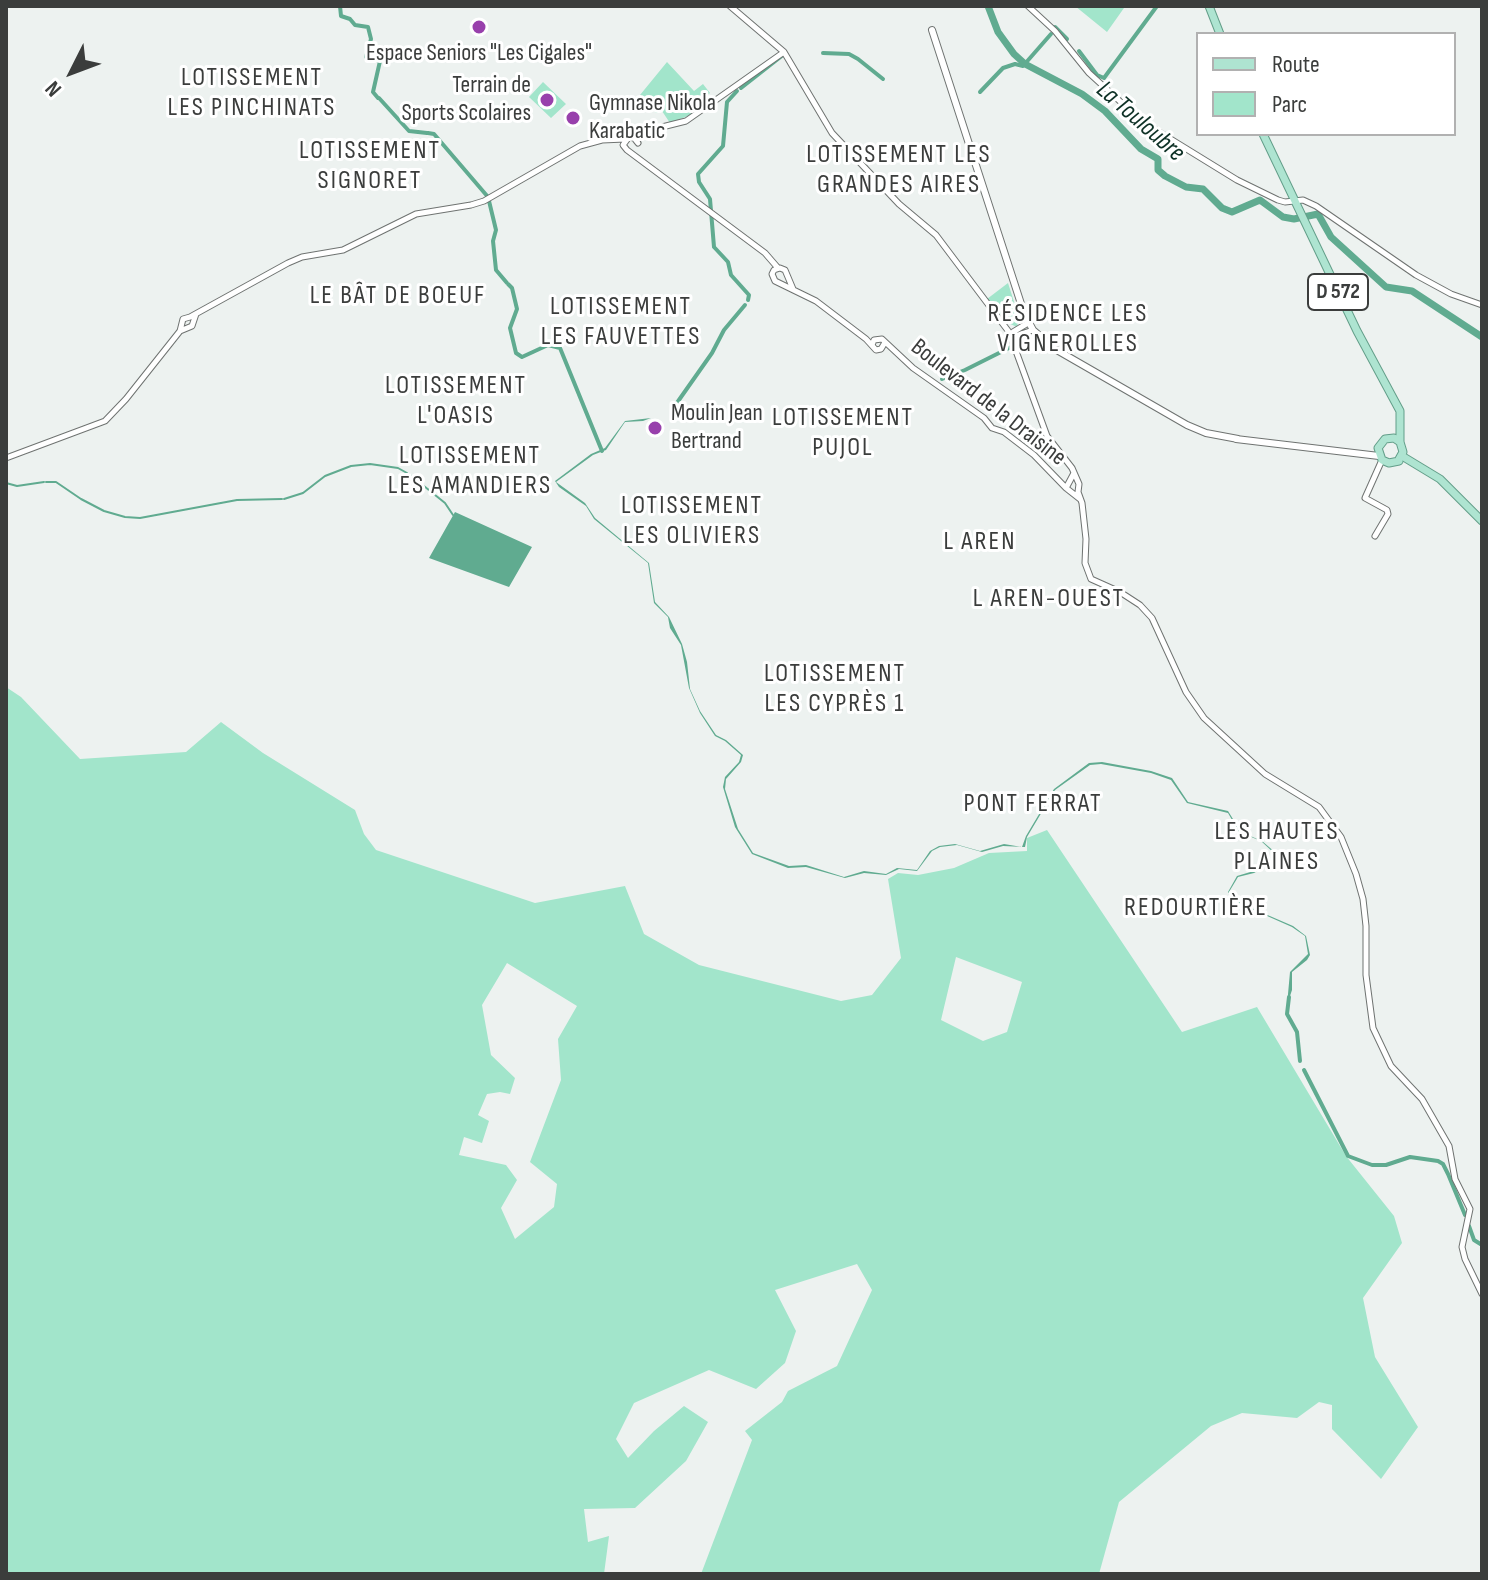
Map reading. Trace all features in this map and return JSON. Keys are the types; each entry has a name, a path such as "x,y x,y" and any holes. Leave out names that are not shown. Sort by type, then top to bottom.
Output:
{"main road":[{"path":"1209,6 1219,32"},
{"path":"932,30 1028,323 1039,337 1201,434 1226,440 1296,445 1367,457 1380,455"},
{"name":"D 572","path":"1264,136 1357,331 1393,395 1400,411 1401,429 1397,440"},
{"path":"1385,439 1397,440 1403,448 1400,458 1389,463 1380,455 1385,439"},
{"path":"1400,458 1440,479 1482,521"}],"street":[{"path":"730,6 784,52 823,120 899,204 932,231 1011,337 1047,436 1075,472 1068,482 1080,486 1076,493 1081,500 1086,539 1085,563 1091,579 1140,605 1152,618 1186,692 1204,718 1265,774 1319,807 1341,837 1363,899 1373,1028 1400,1078 1422,1099 1449,1146 1455,1179 1470,1209 1462,1247 1482,1294"},
{"path":"1028,6 1055,31 1089,73 1143,120 1237,180 1278,200 1303,200 1316,206 1416,275 1451,294 1482,305"},
{"path":"635,145 650,130 686,121 784,52"},
{"path":"6,458 105,421 180,331 185,326 192,326 193,317 288,263 302,257 343,250 416,214 484,201 580,146 602,140 635,145 642,160 765,253 776,269 773,279 779,283 787,276"},
{"path":"624,142 635,145"},
{"path":"776,269 785,270 793,289"},
{"name":"Boulevard de la Draisine","path":"779,283 816,301 873,342"},
{"path":"1011,337 1013,332 1028,323"},
{"path":"1011,337 1033,330"},
{"path":"880,338 883,346 876,350 873,342 880,338"},
{"name":"Boulevard de la Draisine","path":"883,346 973,410 992,428 1004,432 1068,482 1069,493 1076,493"},
{"path":"1375,536 1388,514 1387,510 1365,498 1380,455"}],"green space":[{"path":"1075,6 1123,6 1124,8 1107,32"},
{"path":"667,62 694,91 703,84 710,93 693,107 698,112 670,123 662,111 656,113 640,95"},
{"name":"Terrain de Sports Scolaires","path":"543,82 566,104 551,118 529,97"},
{"path":"1008,283 1019,317 1017,327 1006,322 987,299"},
{"path":"6,687 21,697 80,759 186,752 221,722 263,753 355,810 364,834 376,850 535,903 625,886 644,934 699,965 841,1001 872,995 901,958 888,879 898,873 918,875 954,868 989,853 1027,851 1027,838 1047,830 1182,1032 1257,1007 1346,1156 1394,1216 1402,1243 1363,1298 1375,1357 1418,1427 1381,1479 1332,1429 1332,1405 1319,1402 1297,1418 1242,1413 1211,1426 1119,1502 1099,1574 701,1574 752,1440 745,1431 782,1402 788,1391 837,1366 872,1290 857,1264 775,1290 796,1331 785,1363 756,1389 709,1370 634,1403 616,1439 628,1458 684,1406 708,1422 686,1461 635,1508 584,1509 588,1542 609,1536 604,1574 6,1574","holes":["956,957 1022,982 1007,1032 983,1041 941,1020","507,963 577,1006 558,1039 561,1080 530,1162 557,1184 554,1207 515,1239 501,1208 517,1180 506,1165 459,1155 464,1137 482,1143 489,1121 478,1115 487,1094 510,1094 515,1078 491,1055 482,1005"]}],"shaded area":[{"path":"651,418 625,422 606,450 593,455 556,482 585,503 595,518 649,563 655,602 669,617 682,644 690,689 700,711 716,735 743,755 741,762 726,779 725,789 738,829 753,853 789,866 806,865 844,877 864,871 886,874 897,868 917,870 930,851 939,846 955,844 980,851 1004,844 1021,847 1003,846 982,852 957,845 940,847 932,851 917,871 899,869 886,875 864,873 845,878 806,867 788,868 752,854 735,827 723,787 725,777 739,762 741,755 715,736 700,713 689,688 681,645 670,628 668,617 654,603 648,563 594,519 586,506 559,487 555,481 591,454 605,448 625,421"},
{"path":"455,512 532,547 509,587 429,558"},
{"path":"1102,762 1151,771 1172,778 1188,802 1228,811 1241,832 1262,841 1276,853 1277,856 1274,862 1254,873 1238,877 1229,892 1242,904 1293,926 1306,936 1310,955 1292,972 1292,990 1287,1005 1290,972 1308,954 1305,936 1240,904 1228,892 1237,876 1257,870 1273,859 1275,854 1261,841 1239,832 1228,813 1187,803 1171,780 1151,773 1101,764 1090,765 1055,790 1027,837 1025,847 1022,847 1026,836 1054,789 1089,763"}],"waterway":[{"path":"340,6 341,16 355,25 368,27 371,39 366,57 380,61 373,92 378,98"},
{"name":"La Touloubre","path":"988,6 998,32 1014,54 1025,64 1082,94 1105,111 1141,149 1158,159 1158,170 1165,176 1186,187 1203,189 1222,208 1232,212 1260,200 1283,217 1294,219 1318,214 1331,237 1386,287 1412,291 1482,337"},
{"path":"1079,51 1097,75 1104,78 1157,6"},
{"path":"1055,27 1067,39"},
{"path":"980,92 1003,68 1015,64 1023,66 1051,34"},
{"path":"823,53 849,54 883,79"},
{"path":"741,88 783,55"},
{"path":"737,91 727,102 723,146 698,174 699,182 710,199 714,247 728,262 731,275 749,295 748,300"},
{"path":"379,98 409,131 427,133"},
{"path":"428,133 434,134 488,197"},
{"path":"489,201 496,230 493,241 496,270 507,283"},
{"path":"508,284 512,288 517,309 510,328 516,353 522,357 548,345 560,348 602,451"},
{"path":"674,407 712,353 724,330 745,305"},
{"path":"942,379 1011,347"},
{"path":"284,499 303,493 325,476 351,466 370,464 398,468 407,473"},
{"path":"409,474 445,503 453,515"},
{"path":"6,483 17,486 44,482"},
{"path":"46,482 56,482 104,511 125,517 140,518 237,500 282,499"},
{"path":"1289,997 1287,1014 1297,1032 1300,1061"},
{"path":"1304,1070 1348,1156 1372,1165 1386,1165 1410,1157 1438,1161 1443,1164 1465,1215"},
{"path":"1469,1226 1474,1240 1482,1245"}],"place":[{"name":"Espace Seniors \"Les Cigales\"","path":"479,27"},
{"name":"Terrain de Sports Scolaires","path":"547,100"},
{"name":"Gymnase Nikola Karabatic","path":"573,118"},
{"name":"Moulin Jean Bertrand","path":"655,428"}],"district":[{"name":"LOTISSEMENT LES PINCHINATS","path":"252,93"},
{"name":"LOTISSEMENT SIGNORET","path":"370,166"},
{"name":"LOTISSEMENT LES GRANDES AIRES","path":"899,170"},
{"name":"LE BÂT DE BOEUF","path":"398,296"},
{"name":"LOTISSEMENT LES FAUVETTES","path":"621,322"},
{"name":"RÉSIDENCE LES VIGNEROLLES","path":"1068,329"},
{"name":"LOTISSEMENT L'OASIS","path":"456,401"},
{"name":"LOTISSEMENT PUJOL","path":"843,433"},
{"name":"LOTISSEMENT LES AMANDIERS","path":"470,471"},
{"name":"LOTISSEMENT LES OLIVIERS","path":"692,521"},
{"name":"L AREN","path":"980,542"},
{"name":"L AREN-OUEST","path":"1049,599"},
{"name":"LOTISSEMENT LES CYPRÈS 1","path":"835,689"},
{"name":"PONT FERRAT","path":"1033,804"},
{"name":"LES HAUTES PLAINES","path":"1277,847"},
{"name":"REDOURTIÈRE","path":"1196,908"}]}
